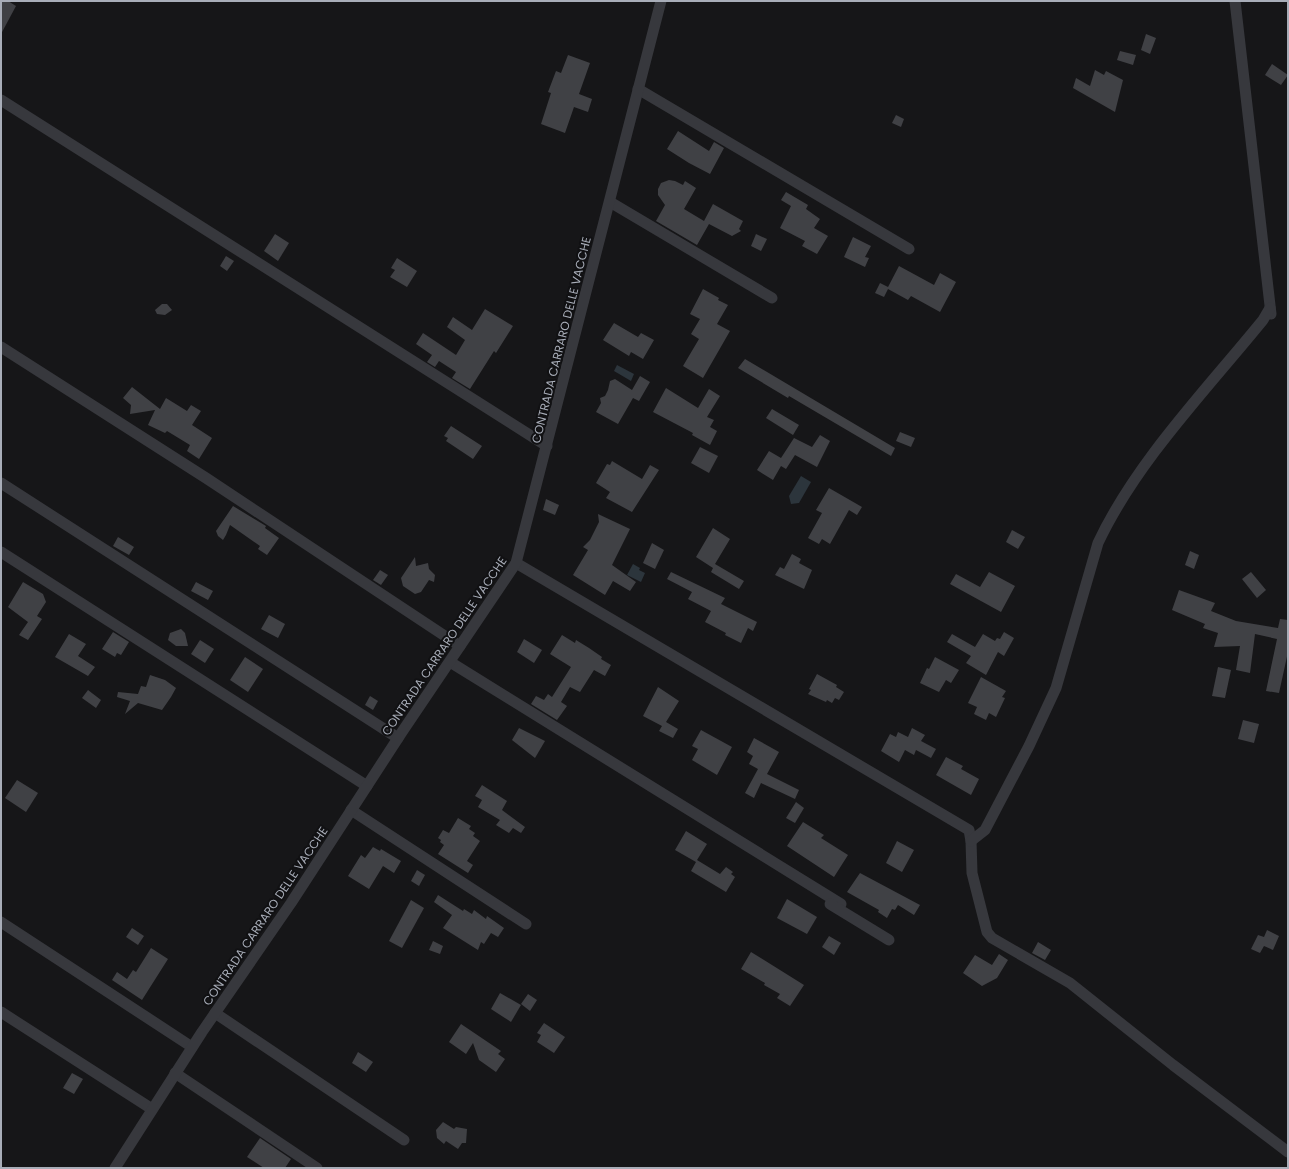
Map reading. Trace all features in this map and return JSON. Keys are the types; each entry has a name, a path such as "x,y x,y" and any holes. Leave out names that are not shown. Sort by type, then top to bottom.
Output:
{"street":[{"name":"CONTRADA CARRARO DELLE VACCHE","path":"115,1168 192,1047 291,903 398,738 516,563 548,446 661,1"},
{"path":"971,841 985,830 1029,746 1056,688 1098,543 1108,521 1164,442 1271,313 1235,1"},
{"path":"638,89 909,249"},
{"path":"1,100 548,446"},
{"path":"610,202 772,298"},
{"path":"1,347 206,478 460,646"},
{"path":"1,483 398,738"},
{"path":"1,552 367,786"},
{"path":"516,563 968,830 971,841 972,873 987,932 992,938 1070,983 1173,1066 1288,1152"},
{"path":"450,662 841,904"},
{"path":"351,810 526,924"},
{"path":"797,876 804,888 889,940"},
{"path":"1,922 192,1047"},
{"path":"1,1012 152,1109"},
{"path":"215,1013 404,1140"},
{"path":"175,1073 317,1168"}],"shaded area":[{"path":"617,365 634,374 631,381 614,371"},
{"path":"801,476 811,482 799,503 791,504 789,496"},
{"path":"633,564 645,573 641,582 627,575"}],"building":[{"path":"1,1 8,1 16,6 1,34"},
{"path":"1146,34 1156,38 1150,54 1141,50"},
{"path":"1120,51 1136,55 1133,65 1117,60"},
{"path":"568,55 590,63 579,94 592,99 588,112 574,107 565,133 541,124 551,93 548,92 556,71 561,73"},
{"path":"1272,64 1288,75 1281,85 1265,75"},
{"path":"1095,70 1104,75 1106,71 1123,80 1115,112 1073,88 1076,78 1090,86"},
{"path":"896,115 904,119 901,127 892,123"},
{"path":"678,131 709,151 714,142 724,148 710,174 667,149"},
{"path":"669,180 683,185 685,181 696,188 684,209 704,221 713,204 743,221 739,229 741,231 732,236 709,224 697,245 656,221 665,205 658,195 658,189 661,183"},
{"path":"786,192 808,205 806,209 820,219 814,228 828,236 817,254 802,246 805,241 780,228 791,206 781,200"},
{"path":"275,234 289,243 278,261 264,251"},
{"path":"756,234 767,239 761,251 751,246"},
{"path":"853,237 871,246 865,257 869,258 865,267 844,257"},
{"path":"226,256 234,261 227,271 220,266"},
{"path":"397,258 417,271 407,287 390,277 395,270 391,268"},
{"path":"899,266 934,285 940,273 956,282 940,312 911,296 908,300 888,289 884,297 875,293 880,283 888,287"},
{"path":"703,289 728,305 717,324 730,331 703,378 683,366 699,339 691,334 700,319 690,314"},
{"path":"162,304 167,304 172,310 165,315 157,314 155,310"},
{"path":"485,309 513,326 496,353 494,351 470,389 452,378 456,372 439,361 435,367 427,362 432,355 416,344 423,333 456,355 465,340 447,327 453,317 472,330"},
{"path":"614,323 638,337 641,333 654,340 643,359 631,352 629,356 603,340"},
{"path":"745,359 895,448 891,456 738,368"},
{"path":"640,376 650,382 639,401 633,398 618,424 596,412 601,403 600,398 605,396 610,381 615,379 632,390"},
{"path":"132,387 160,409 166,398 187,411 191,405 201,411 192,425 212,438 199,459 187,451 190,445 167,431 165,433 148,425 155,410 130,414 131,405 123,398"},
{"path":"666,388 698,408 709,389 720,396 707,417 714,420 710,427 717,431 710,445 692,435 693,433 653,412"},
{"path":"772,409 799,425 793,435 766,418"},
{"path":"451,426 482,446 473,459 446,441 448,438 444,436"},
{"path":"900,432 915,438 911,447 896,441"},
{"path":"820,435 830,441 817,467 795,455 786,469 781,466 773,480 757,470 769,451 781,458 794,438 812,447"},
{"path":"700,447 718,456 709,473 691,463"},
{"path":"612,461 642,479 650,465 659,470 632,512 606,498 610,492 596,483 607,464 610,465"},
{"path":"829,488 862,507 857,515 849,510 830,544 822,539 819,544 808,538 822,513 816,510"},
{"path":"546,499 559,505 555,515 543,510"},
{"path":"233,506 266,526 265,528 279,538 267,555 258,549 260,546 230,525 223,540 218,536 216,531"},
{"path":"598,514 630,529 612,565 636,582 630,591 613,581 605,595 573,575 588,550 583,547 590,540 599,522"},
{"path":"713,528 730,539 715,564 744,581 739,589 711,572 713,568 696,557"},
{"path":"1012,530 1025,537 1018,549 1006,542"},
{"path":"118,537 134,547 129,555 113,546"},
{"path":"652,543 664,550 655,569 643,563"},
{"path":"1190,551 1199,555 1194,569 1185,565"},
{"path":"792,554 801,559 799,563 812,570 804,589 775,575 780,567 784,569"},
{"path":"415,557 416,566 428,563 429,569 435,575 434,582 429,580 421,592 415,594 403,586 401,578"},
{"path":"380,570 388,575 381,585 373,580"},
{"path":"671,572 725,598 721,604 757,622 753,631 748,628 741,643 705,622 711,611 688,599 692,592 667,579"},
{"path":"989,572 1015,586 1001,612 950,584 956,574 980,587"},
{"path":"1251,572 1266,590 1257,598 1242,579"},
{"path":"23,582 43,594 46,602 37,616 42,619 28,640 19,635 28,622 8,607"},
{"path":"196,582 213,591 208,600 191,591"},
{"path":"1179,590 1215,603 1211,611 1236,621 1278,628 1280,619 1288,620 1288,652 1279,693 1266,691 1277,639 1255,634 1250,673 1236,670 1240,646 1214,647 1218,633 1203,628 1205,624 1172,610"},
{"path":"269,615 285,624 278,638 261,629"},
{"path":"181,629 185,633 188,646 176,646 168,640 170,633"},
{"path":"113,632 129,642 121,655 117,653 115,657 102,649"},
{"path":"1004,632 1014,638 1004,656 998,652 986,675 966,663 971,656 947,642 952,634 975,647 983,634 995,641 997,638 1000,639"},
{"path":"69,634 86,644 78,656 95,667 88,676 55,657"},
{"path":"562,635 575,643 576,640 602,657 601,659 611,665 605,676 594,670 580,692 570,687 561,702 567,706 557,720 531,704 536,696 544,700 548,694 552,697 571,667 550,654"},
{"path":"524,639 542,650 534,663 517,652"},
{"path":"200,640 214,649 205,663 191,654"},
{"path":"245,657 263,669 248,692 230,680"},
{"path":"935,657 959,670 951,683 946,680 939,692 920,683 927,668 929,669"},
{"path":"1218,667 1231,670 1225,698 1212,696"},
{"path":"817,674 837,685 836,687 844,692 839,700 835,698 832,703 827,700 826,702 808,694"},
{"path":"150,675 165,680 176,688 171,697 162,710 138,703 125,714 130,701 117,697 118,692 138,694 141,686 146,687"},
{"path":"981,677 1006,691 1002,697 1005,698 996,717 989,713 986,720 974,714 977,707 968,703"},
{"path":"658,687 679,701 666,722 678,729 673,738 659,731 662,726 643,716"},
{"path":"88,690 101,700 96,708 82,698"},
{"path":"370,696 378,701 373,710 365,705"},
{"path":"1243,720 1259,724 1254,743 1238,739"},
{"path":"519,728 545,741 535,758 512,740"},
{"path":"912,728 925,735 921,741 936,749 931,758 916,750 914,755 905,750 899,762 881,751 890,734 896,737 898,732 908,737"},
{"path":"701,730 732,747 717,775 692,760 698,749 692,746"},
{"path":"754,738 779,752 767,774 799,790 795,799 761,783 754,798 745,793 758,769 749,764 753,756 747,752"},
{"path":"946,757 963,766 961,769 979,779 971,795 936,775"},
{"path":"17,780 38,793 26,812 5,798"},
{"path":"482,785 507,801 502,810 525,827 521,833 513,828 509,833 496,825 500,820 478,807 482,800 475,796"},
{"path":"796,802 804,808 795,823 786,818"},
{"path":"458,818 471,826 469,829 475,833 473,836 480,841 467,861 473,865 468,873 438,854 444,845 438,838 443,830 449,833"},
{"path":"803,822 824,835 821,838 848,855 834,877 787,846"},
{"path":"686,831 707,844 697,860 720,874 726,867 733,872 731,874 735,877 726,892 691,871 696,862 675,850"},
{"path":"897,841 914,850 902,872 886,863"},
{"path":"373,847 380,851 381,849 401,861 394,873 383,866 369,889 348,876 361,855 365,858"},
{"path":"417,870 425,875 419,886 411,881"},
{"path":"860,873 920,905 914,915 898,905 895,910 892,909 887,918 878,912 879,910 847,892"},
{"path":"438,895 463,911 464,909 472,914 474,910 486,919 487,916 504,928 498,937 491,933 484,944 481,942 478,950 443,928 452,915 434,902"},
{"path":"787,899 817,917 807,934 777,918"},
{"path":"411,900 424,908 402,948 389,941"},
{"path":"132,928 144,936 138,945 126,937"},
{"path":"1267,930 1279,936 1273,950 1264,946 1260,953 1251,949 1258,935 1264,937"},
{"path":"829,936 841,943 834,955 822,947"},
{"path":"433,941 443,946 440,954 429,950"},
{"path":"1038,942 1051,950 1045,960 1032,953"},
{"path":"151,948 168,959 142,1000 112,980 117,972 127,979 133,970 136,972"},
{"path":"751,952 804,985 790,1006 777,998 780,994 741,969"},
{"path":"999,954 1008,960 997,978 982,986 963,973 975,955 992,965"},
{"path":"500,993 521,1005 511,1022 491,1009"},
{"path":"528,994 537,1000 530,1011 521,1004"},
{"path":"544,1023 565,1037 554,1053 537,1042 541,1035 537,1033"},
{"path":"461,1024 501,1051 498,1054 505,1059 496,1072 479,1060 473,1043 466,1054 449,1042"},
{"path":"358,1052 373,1062 366,1072 352,1063"},
{"path":"72,1073 83,1079 74,1094 63,1088"},
{"path":"443,1122 454,1129 456,1127 467,1129 466,1143 462,1143 458,1149 446,1141 444,1144 437,1138 436,1130"},
{"path":"260,1138 291,1159 285,1168 264,1168 247,1157"}]}
